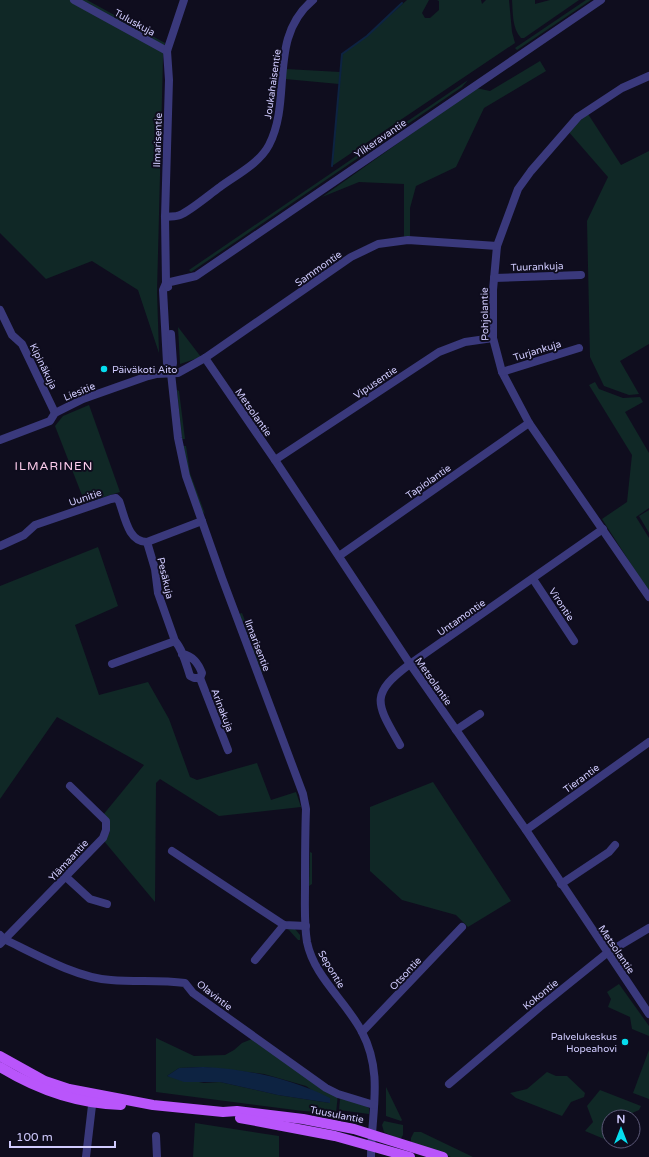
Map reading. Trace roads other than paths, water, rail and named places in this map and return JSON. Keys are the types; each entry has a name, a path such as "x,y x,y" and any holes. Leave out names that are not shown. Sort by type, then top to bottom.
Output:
{"main road":[{"name":"Tuusulantie","path":"0,1056 45,1081 93,1098"},
{"name":"Tuusulantie","path":"0,1067 41,1089 93,1098 153,1105 223,1112 238,1111 303,1119 372,1134 443,1157"},
{"name":"Tuusulantie","path":"223,1112 236,1117 279,1124 371,1145 410,1157"}],"street":[{"name":"Tuluskuja","path":"74,0 167,51"},
{"name":"Ilmarisentie","path":"184,0 167,51 169,80 165,217 166,283 163,290 167,363 171,373 178,438 186,476 302,794 306,809 306,926"},
{"name":"Joukahaisentie","path":"165,217 180,215 247,168 268,146 275,130 278,117 282,74 290,30 304,8 313,0"},
{"name":"Ylikeravantie","path":"166,283 196,276 600,0"},
{"name":"Pohjolantie","path":"649,76 622,88 578,117 531,171 518,189 497,246 494,278 493,338 502,372 529,423 649,597"},
{"name":"Sammontie","path":"171,373 178,373 204,358 351,257 378,244 408,240 497,246"},
{"name":"Tuurankuja","path":"494,278 582,275"},
{"name":"Kipinäkuja","path":"0,310 12,335 22,344 55,413"},
{"name":"Vipusentie","path":"275,460 439,352 465,342 493,338"},
{"name":"Turjankuja","path":"502,372 579,348"},
{"name":"Metsolantie","path":"204,358 275,460 410,664 526,830 649,1014"},
{"name":"Liesitie","path":"0,440 50,421 55,413 83,399 148,376 171,373"},
{"name":"Tapiolantie","path":"339,556 529,423"},
{"name":"Uunitie","path":"0,546 24,535 35,525 116,498 119,501 133,538 139,542 147,542"},
{"path":"147,542 202,521"},
{"name":"Untamontie","path":"400,744 382,712 380,699 384,687 410,664 603,529"},
{"name":"Pesäkuja","path":"147,542 155,569 158,593 175,641 179,645 190,676 200,678"},
{"name":"Virontie","path":"533,578 574,641"},
{"path":"112,664 175,641"},
{"path":"182,654 188,655 199,663 202,673 200,678"},
{"name":"Arinakuja","path":"200,678 228,750"},
{"path":"456,730 480,714"},
{"name":"Tierantie","path":"526,830 649,742"},
{"name":"Ylämaantie","path":"1,939 66,878 103,838 106,830 106,821 70,786"},
{"path":"561,884 609,852 615,845"},
{"path":"172,851 284,925 306,926"},
{"path":"66,878 90,899 107,904"},
{"path":"255,960 284,925"},
{"name":"Sepontie","path":"306,926 307,942 312,957 323,978 362,1032 374,1066 374,1105 371,1157"},
{"name":"Otsontie","path":"362,1032 462,927"},
{"name":"Kokontie","path":"449,1084 540,1006 607,953 649,928"},
{"name":"Olavintie","path":"1,939 66,969 109,980 167,981 185,983 193,993 326,1088 338,1094 374,1105"},
{"path":"86,1157 93,1098"},
{"path":"156,1136 157,1157"}],"water":[{"path":"203,1067 252,1072 284,1080 330,1098 330,1103 278,1095 220,1082 184,1082 167,1076 179,1068"}],"waterway":[{"path":"332,166 342,54 367,36 402,3"}],"place":[{"name":"Päiväkoti Aito","path":"104,369"},
{"name":"Palvelukeskus Hopeahovi","path":"625,1042"}],"district":[{"name":"ILMARINEN","path":"54,466"}]}
